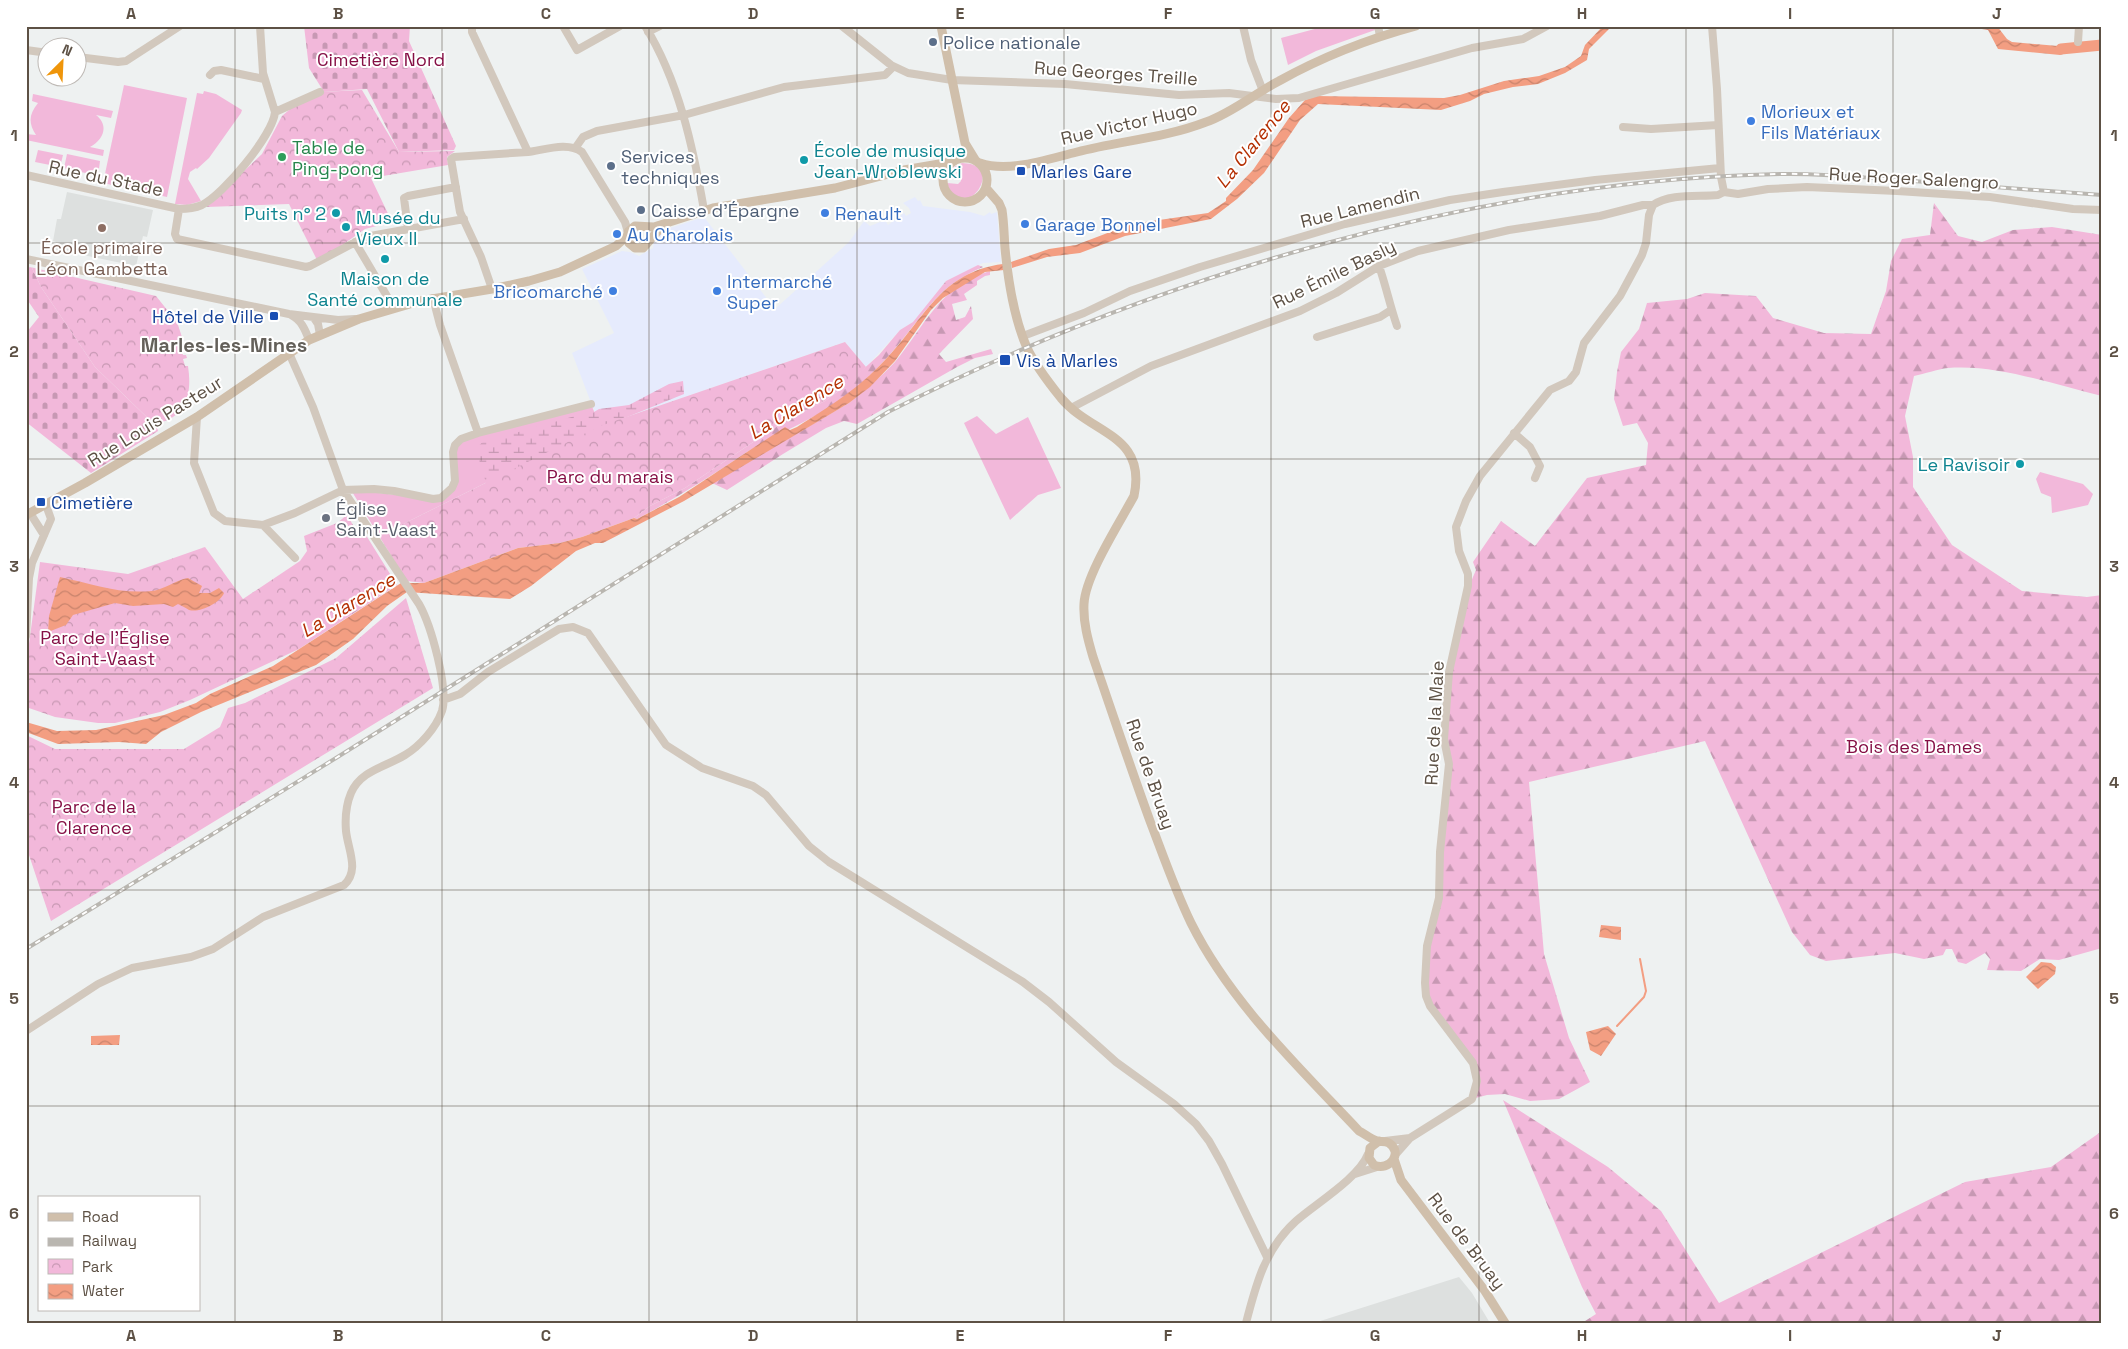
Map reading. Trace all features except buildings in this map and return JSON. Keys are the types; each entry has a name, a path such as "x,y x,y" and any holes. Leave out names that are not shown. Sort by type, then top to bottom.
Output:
{"main road":[{"path":"942,26 965,143 964,152 945,169 942,179 945,191 952,199 964,202 976,200 996,201"},
{"name":"Rue Victor Hugo","path":"978,162 1002,166 1031,164 1084,150 1188,128 1223,115 1278,81 1333,54 1380,36 1416,26"},
{"path":"965,143 985,170 986,183"},
{"path":"642,226 650,232 650,238 648,244 643,248 635,248 630,245 628,234 632,227 642,226 663,225 704,210 753,200 835,188 954,160 967,158 978,162"},
{"path":"976,200 986,183 1002,166"},
{"path":"918,167 937,174 942,179"},
{"name":"Rue de Bruay","path":"986,183 1002,210 1014,302 1029,351 1071,408 1123,444 1132,455 1136,467 1137,481 1134,496 1090,579 1084,603 1084,617 1093,657 1172,881 1191,924 1240,999 1276,1042 1359,1131"},
{"path":"650,238 663,225"},
{"name":"Rue Louis Pasteur","path":"28,514 197,417 309,340 359,319 394,308 433,298 529,282 560,272 616,246 628,234"},
{"name":"Rue Louis Pasteur","path":"616,246 630,245"},
{"path":"1359,1131 1391,1145 1401,1180"},
{"path":"1359,1131 1370,1161 1401,1180"},
{"path":"1368,1153 1372,1145 1382,1141"},
{"path":"1380,1167 1390,1164 1394,1157"},
{"name":"Rue de Bruay","path":"1401,1180 1484,1290 1505,1323"}],"street":[{"path":"260,26 264,79 274,112 274,121 252,155 212,198 202,205 188,209 179,209 175,234 177,239 306,267 369,236 464,219"},
{"path":"472,26 472,32 528,152"},
{"path":"564,26 577,50 620,26"},
{"path":"660,26 647,29 667,71 684,115 704,210"},
{"path":"576,148 583,137 597,131 684,115 784,87 885,75 893,67 842,26"},
{"path":"1244,26 1251,60 1263,91"},
{"path":"1378,26 1380,36"},
{"path":"1254,96 1276,99 1299,98 1462,50 1523,39 1547,26"},
{"path":"1712,26 1720,168 1724,192"},
{"path":"2078,42 2079,26"},
{"path":"88,58 118,62 126,61 176,28"},
{"name":"Rue Georges Treille","path":"893,67 908,73 952,80 1065,84 1179,96 1218,93 1254,96"},
{"path":"210,75 214,70 221,70 264,79"},
{"path":"274,112 320,92"},
{"path":"1623,127 1651,130 1718,125"},
{"path":"492,289 460,212 451,164 451,159 454,157 528,152 566,146 576,148 582,152 621,218 628,234"},
{"name":"Rue Lamendin","path":"1023,336 1084,314 1130,291 1200,267 1345,224 1450,200 1503,192 1624,176 1720,168"},
{"name":"Rue du Stade","path":"26,176 179,209"},
{"path":"408,229 404,198 456,187"},
{"name":"Rue Roger Salengro","path":"1653,205 1666,200 1718,195 1724,192 1738,194 1768,189 1807,187 1990,197 2073,209 2102,210"},
{"name":"Rue Émile Basly","path":"1071,408 1151,366 1300,311 1336,294 1379,266 1418,251 1509,230 1600,216 1643,205 1653,205"},
{"name":"Rue de la Maie","path":"1410,1138 1472,1099 1477,1081 1473,1063 1437,1017 1426,996 1427,946 1439,898 1440,852 1449,764 1444,739 1448,672 1468,586 1468,574 1459,551 1456,527 1466,501 1480,476 1550,390 1570,381 1576,372 1584,343 1620,296 1642,255 1646,243 1649,216 1653,205"},
{"path":"621,218 642,226"},
{"path":"355,242 394,308"},
{"path":"26,259 289,314 338,320 359,319"},
{"path":"1379,266 1388,289 1391,310 1397,326"},
{"path":"433,298 440,325 478,433"},
{"path":"1317,337 1380,317 1391,310"},
{"path":"289,314 298,319 305,328 309,340"},
{"path":"314,318 318,324 320,335"},
{"path":"26,1031 63,1009 98,984 132,968 191,957 213,949 263,917 344,885 350,879 352,862 346,831 346,811 353,788 369,772 405,755 416,746 442,712 443,700 435,645 427,620 343,490 313,407 289,353"},
{"path":"197,417 194,463 214,513 225,521 263,524 295,513 343,490 374,489 433,499 441,498 452,488 455,481 453,452 455,445 461,439 591,404"},
{"path":"1514,433 1530,447 1540,466 1535,478"},
{"path":"26,636 29,578 37,548 51,519 46,505"},
{"path":"28,514 44,535"},
{"path":"263,524 295,558"},
{"path":"443,700 460,694 488,672 553,632 565,627 578,628 592,638 666,745 702,768 753,786 766,795 809,846 829,862 1023,982 1049,1002 1116,1062 1174,1104 1196,1124 1210,1141 1267,1257"},
{"path":"1382,1141 1410,1138"},
{"path":"1394,1157 1410,1138"},
{"path":"1246,1323 1267,1257 1294,1222 1353,1175 1368,1153"},
{"path":"1353,1175 1380,1167"}],"shaded area":[{"name":"École primaire Léon Gambetta","path":"67,192 153,210 147,237 143,236 136,266 54,249 56,242 53,241 57,219 61,219"},
{"path":"915,197 918,201 920,200 923,206 970,212 984,216 990,212 991,214 997,212 1001,262 983,263 946,281 913,322 900,330 866,367 845,342 600,426 572,353 614,333 582,269 622,251 639,256 653,248 654,241 664,230 704,217 775,309 849,242 864,221 870,226 885,220 888,225 904,213 906,216 911,213 909,208 903,203"},
{"path":"1459,1277 1472,1293 1490,1323 1314,1323"}],"green space":[{"name":"Cimetière Nord","path":"304,26 410,26 409,41 456,146 454,150 399,152 367,89 324,92 309,68"},
{"path":"1326,26 1374,26 1375,30 1316,51 1288,65 1281,38"},
{"path":"124,85 187,98 167,197 103,183"},
{"path":"362,90 399,152 455,151 447,157 448,165 371,178 392,222 365,229 318,262 289,204 206,207 262,154 282,116 296,104 321,92"},
{"path":"204,91 216,94 242,110 209,158 197,169 190,172 188,179 201,201 187,205 175,204 197,93 203,94"},
{"path":"33,94 113,111 111,118 96,115 103,123 104,128 99,140 90,147 104,150 103,156 26,140 26,134 36,135 31,123 31,115 38,103 32,101"},
{"path":"38,150 63,155 60,167 35,162"},
{"path":"67,154 100,161 98,176 64,168"},
{"path":"962,163 976,166 982,173 982,182 978,191 971,197 962,199 954,195 947,183 958,184 961,181 960,175 954,172 952,168"},
{"name":"Bois des Dames","path":"1934,203 1958,236 1982,242 2013,230 2052,227 2102,235 2102,396 2006,372 1986,369 1948,368 1914,376 1905,416 1913,457 1913,487 1952,545 2022,591 2087,597 2102,595 2102,948 2059,960 2040,959 2021,971 1987,970 1990,959 1985,953 1966,964 1958,962 1952,949 1946,949 1943,955 1924,959 1895,953 1826,961 1810,955 1792,932 1705,741 1529,782 1544,954 1569,1038 1590,1082 1559,1099 1530,1101 1505,1094 1487,1095 1472,1099 1477,1081 1473,1063 1437,1017 1425,983 1433,925 1449,764 1446,730 1447,696 1464,607 1476,570 1473,562 1501,521 1535,546 1587,478 1646,465 1648,443 1637,423 1623,426 1614,399 1621,352 1639,329 1647,303 1687,299 1705,293 1756,296 1773,318 1824,333 1871,334 1886,291 1891,261 1902,239 1930,235"},
{"path":"978,265 983,267 946,289 883,362 846,396 822,412 747,452 665,503 637,519 634,518 650,506 685,488 783,422 825,401 840,390 879,355 900,330 913,322 946,281"},
{"path":"30,267 41,287 95,367 157,427 158,431 91,473 26,422 26,333 39,317 26,298 26,269"},
{"path":"30,267 156,296 168,311 171,311 170,314 175,316 182,337 179,338 181,345 184,345 185,348 181,349 183,355 186,355 187,358 183,359 185,366 188,366 189,374 188,396 177,414 160,423 156,421 154,424 95,367 41,287"},
{"path":"990,271 990,275 977,281 977,285 964,294 967,300 952,304 956,320 965,317 971,306 973,319 939,354 946,362 991,349 993,354 975,358 957,367 857,424 844,421 826,428 727,490 712,483 849,403 895,362 945,297 958,286"},
{"name":"Parc du marais","path":"845,342 866,367 850,382 825,401 783,422 685,488 650,506 634,518 560,543 518,548 424,583 407,581 379,536 600,426"},
{"path":"683,381 684,394 600,428 487,486 477,453 477,447 483,442 575,416 584,418 599,409 629,405 669,384"},
{"path":"591,404 600,426 379,536 351,490 433,499 452,488 453,452 461,439"},
{"path":"977,416 996,434 1028,417 1061,488 1038,495 1010,520 964,423"},
{"path":"2040,472 2083,484 2093,494 2088,505 2052,513 2051,497 2041,493 2036,479"},
{"name":"Parc de l'Église Saint-Vaast","path":"347,515 359,535 364,532 397,585 299,649 190,700 160,712 115,723 98,723 55,717 26,707 26,666 40,562 128,574 205,547 243,599 300,561 307,551 304,536 337,523"},
{"name":"Parc de la Clarence","path":"406,598 433,688 51,921 26,846 26,735 55,749 184,749 220,727 228,708 245,703 336,658"},
{"path":"1503,1100 1608,1167 1661,1211 1719,1303 1965,1182 2051,1167 2102,1131 2102,1323 1582,1323 1596,1314 1582,1287"}],"water":[{"path":"1603,26 1612,26 1589,49 1587,60 1565,73 1538,84 1513,87 1484,94 1470,101 1441,110 1318,104 1300,120 1264,173 1237,199 1211,219 1125,236 1080,253 1047,257 1012,268 1011,262 1049,249 1076,245 1131,224 1208,213 1226,201 1226,198 1253,170 1289,118 1305,100 1316,96 1444,98 1504,81 1539,76 1565,67 1581,56 1585,45"},
{"path":"1964,26 1997,26 2007,39 2012,42 2058,46 2076,44 2076,50 2060,55 1998,49 1988,30"},
{"path":"1003,264 1004,270 985,272 943,298 931,310 895,361 870,387 849,403 684,501 603,543 595,543 576,551 531,586 510,599 407,592 387,606 353,639 316,665 201,712 161,732 146,744 119,742 58,744 26,732 26,722 57,731 96,730 164,715 196,703 210,694 273,666 401,583 424,583 518,548 560,543 634,518 637,519 679,497 785,427 790,430 797,427 832,404 854,388 885,360 948,287 963,277 981,269"},
{"path":"60,577 105,588 139,592 156,590 188,578 202,586 199,593 210,593 219,588 224,593 214,604 204,609 193,611 178,604 173,607 164,604 133,606 115,603 73,615 66,625 48,632 49,616"},
{"path":"1601,925 1621,927 1621,940 1599,937"},
{"path":"2041,962 2051,963 2056,967 2055,974 2038,989 2026,977"},
{"path":"1608,1026 1616,1034 1601,1056 1590,1050 1586,1032"},
{"path":"120,1035 119,1045 91,1045 91,1036"}],"waterway":[{"name":"La Clarence","path":"2061,49 2102,45"},
{"path":"1617,1026 1644,997 1646,991 1640,959"}],"railway":[{"path":"26,949 336,758 888,412 991,363 1099,318 1209,279 1322,244 1437,216 1552,195 1667,180 1814,174 2102,195"}],"place":[{"name":"Police nationale","path":"933,42"},
{"name":"Morieux et Fils Matériaux","path":"1751,121"},
{"name":"Table de Ping-pong","path":"282,157"},
{"name":"École de musique Jean-Wroblewski","path":"804,160"},
{"name":"Services techniques","path":"611,166"},
{"name":"Marles Gare","path":"1021,171"},
{"name":"Caisse d'Épargne","path":"641,210"},
{"name":"Puits n° 2","path":"336,213"},
{"name":"Renault","path":"825,213"},
{"name":"Garage Bonnel","path":"1025,224"},
{"name":"Musée du Vieux II","path":"346,227"},
{"name":"École primaire Léon Gambetta","path":"102,228"},
{"name":"Au Charolais","path":"617,234"},
{"name":"Maison de Santé communale","path":"385,259"},
{"name":"Bricomarché","path":"613,291"},
{"name":"Intermarché Super","path":"717,291"},
{"name":"Hôtel de Ville","path":"274,316"},
{"name":"Vis à Marles","path":"1005,360"},
{"name":"Le Ravisoir","path":"2020,464"},
{"name":"Cimetière","path":"41,502"},
{"name":"Église Saint-Vaast","path":"326,518"}],"district":[{"name":"Marles-les-Mines","path":"224,345"}]}
